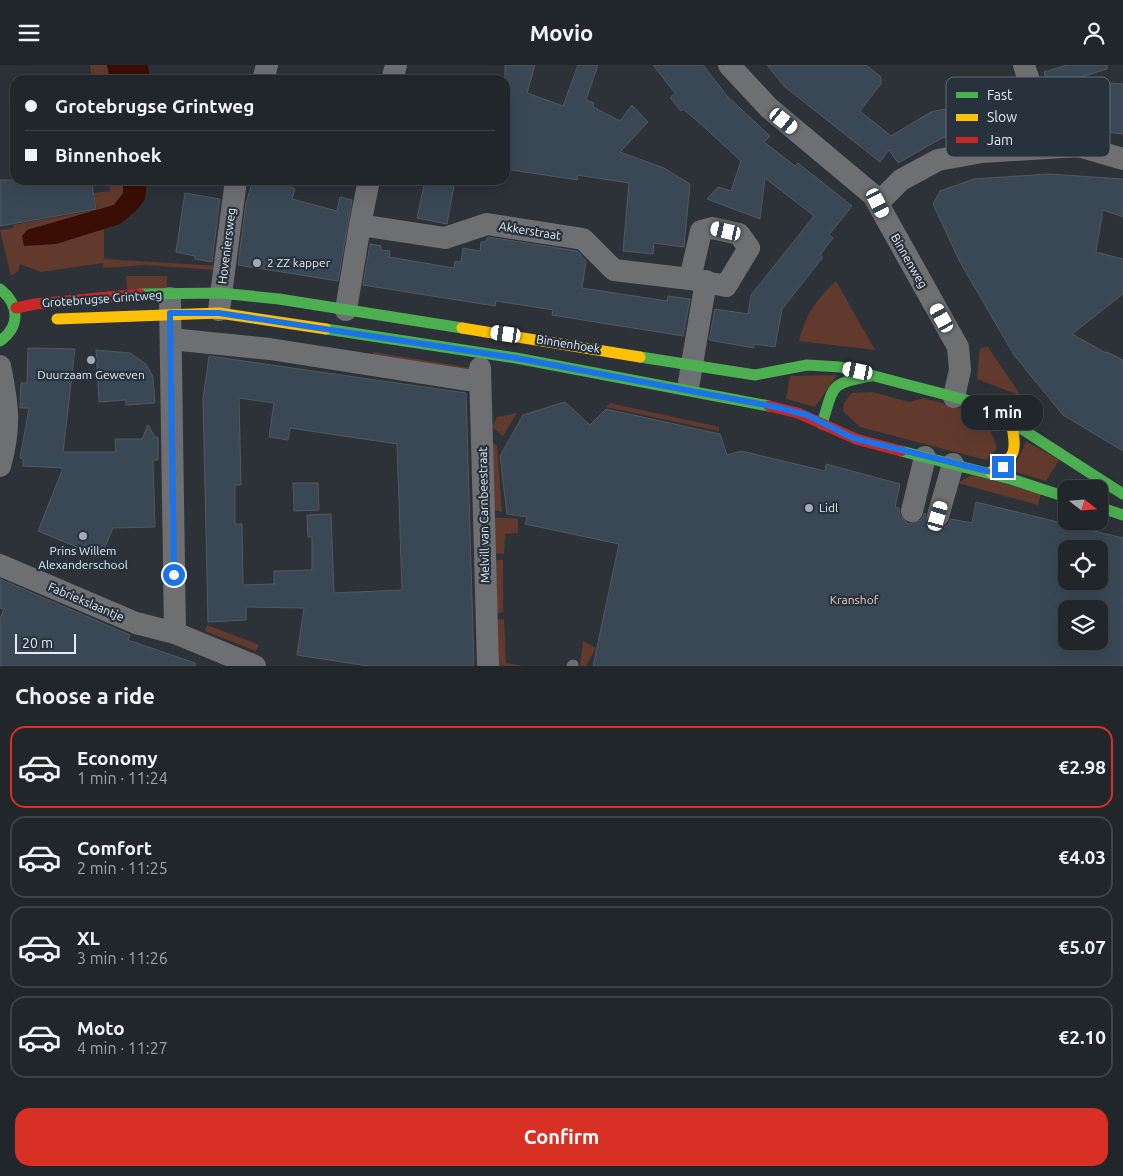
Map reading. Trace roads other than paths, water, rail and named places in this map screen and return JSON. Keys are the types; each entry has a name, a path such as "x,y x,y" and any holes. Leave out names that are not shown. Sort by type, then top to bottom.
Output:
{"main road":[{"path":"0,289 12,300 16,309 16,321 10,333 0,341"},
{"name":"Grotebrugse Grintweg","path":"16,309 81,299 131,295 170,304"},
{"name":"Binnenhoek","path":"170,304 220,295 279,299 755,375 795,367 820,365 875,375 955,391 1010,422 1123,493"},
{"name":"Binnenhoek","path":"170,304 220,295 516,358 789,410 807,415 853,438 991,472 1058,494"},
{"name":"Grotebrugse Grintweg","path":"45,320 170,304"},
{"name":"Grotebrugse Grintweg","path":"16,321 29,321"},
{"name":"Binnenhoek","path":"822,424 833,389 847,380 875,375"},
{"path":"991,472 1007,464 1014,453 1014,435 1010,422"},
{"path":"1108,510 1123,515"}],"street":[{"name":"Binnenweg","path":"729,65 769,108 873,195 958,347 960,370 955,391"},
{"path":"1024,65 1028,77"},
{"path":"1110,155 1123,159"},
{"path":"878,203 901,180 938,160 953,157"},
{"name":"Hoveniersweg","path":"220,295 235,185"},
{"path":"346,310 368,185"},
{"name":"Akkerstraat","path":"360,225 445,238 487,224 583,239 614,270 698,280 688,390"},
{"name":"Grotebrugse Grintweg","path":"170,304 175,633"},
{"name":"Melvill van Carnbeestraat","path":"171,339 480,373 488,666"},
{"path":"0,365 6,401 8,439 0,466"},
{"path":"912,511 926,457"},
{"path":"938,516 953,464"},
{"name":"Fabriekslaantje","path":"0,565 136,623 175,633"},
{"path":"175,633 255,666"}],"place":[{"name":"2 ZZ kapper","path":"257,263"},
{"name":"Duurzaam Geweven","path":"91,360"},
{"name":"Lidl","path":"809,508"},
{"name":"Prins Willem Alexanderschool","path":"83,536"}],"park label":[{"name":"Kranshof","path":"854,600"}]}
